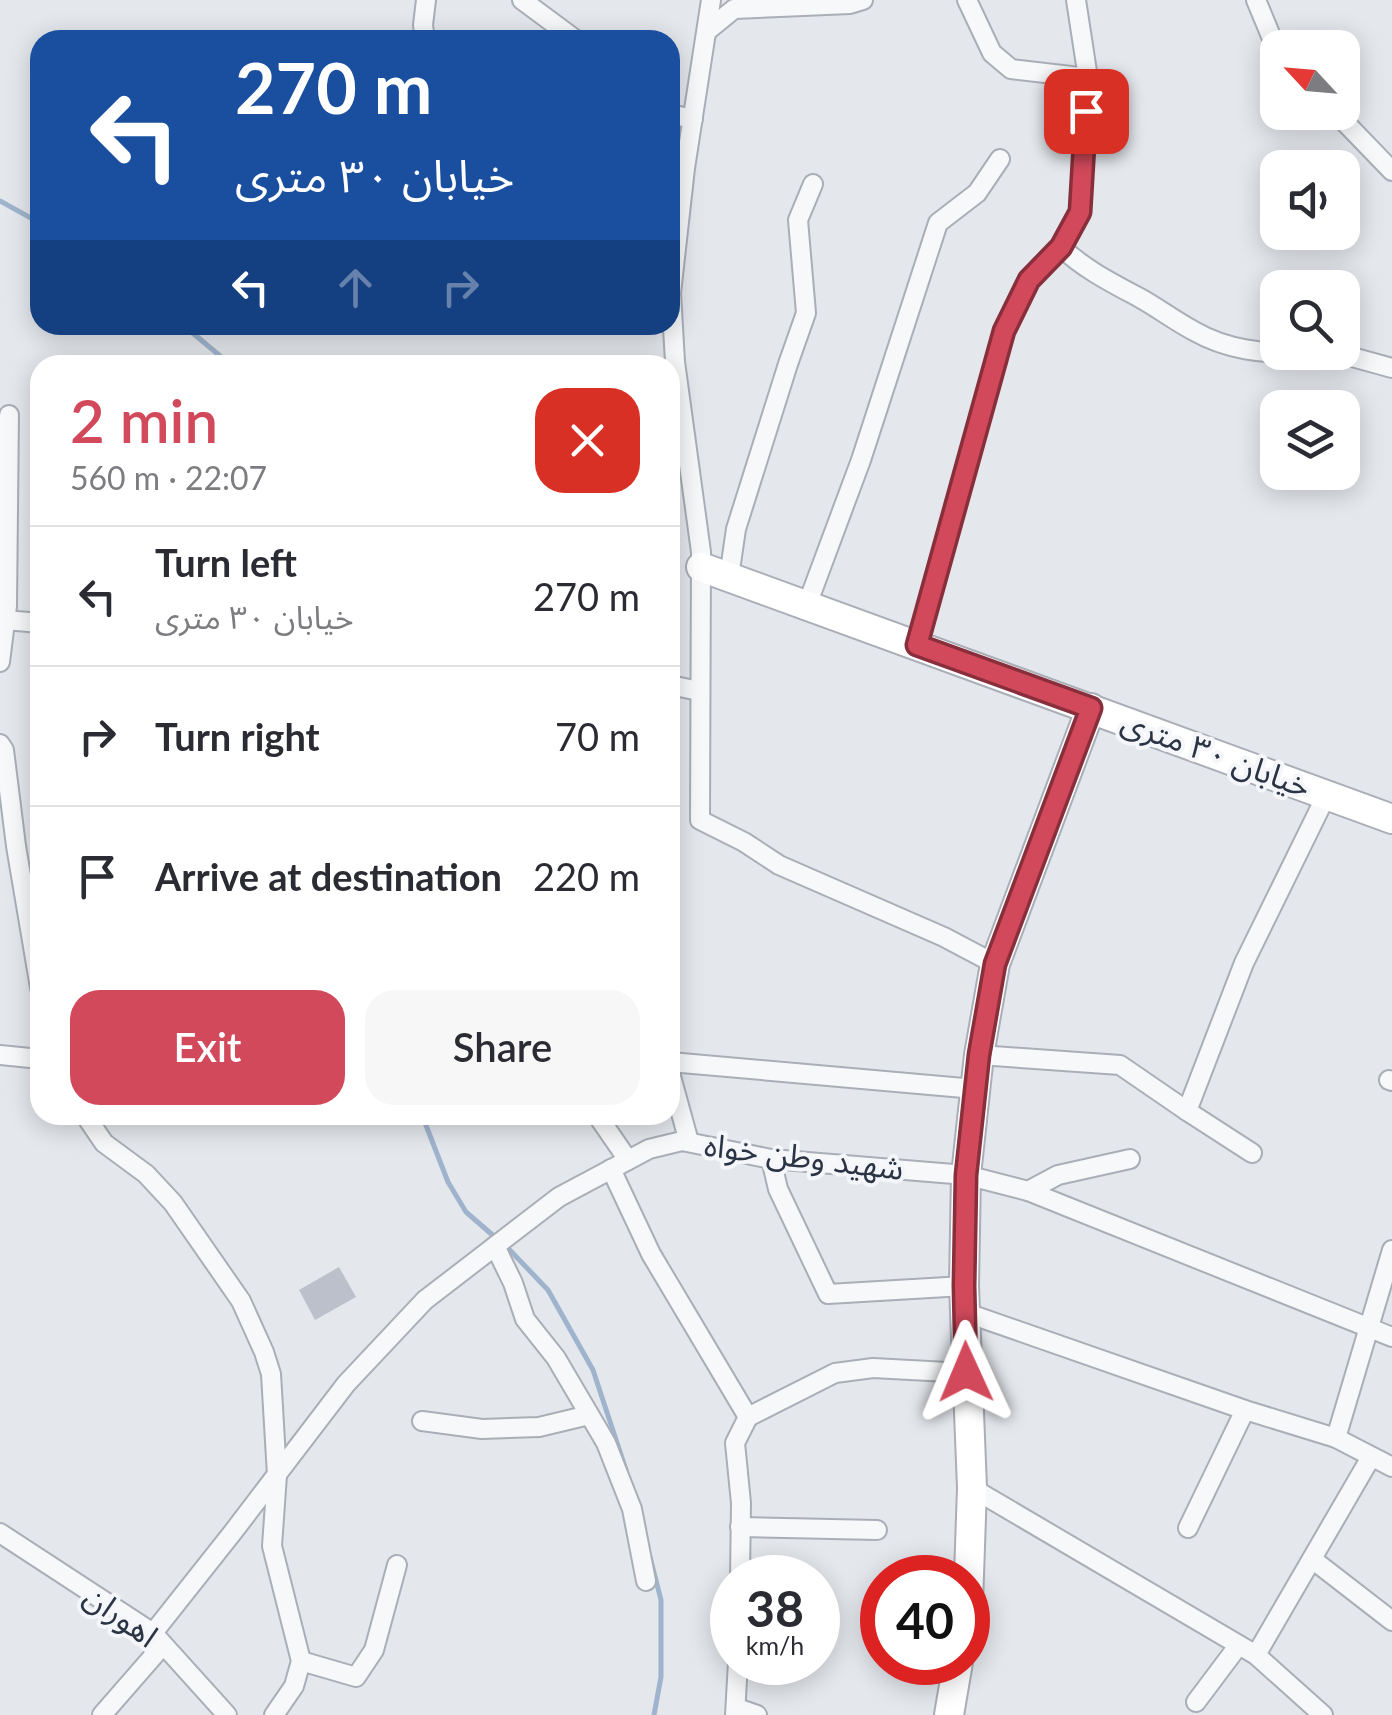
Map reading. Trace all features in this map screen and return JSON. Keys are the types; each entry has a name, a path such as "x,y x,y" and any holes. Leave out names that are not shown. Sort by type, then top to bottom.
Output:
{"street":[{"path":"424,30 426,0"},
{"path":"522,0 562,30"},
{"path":"680,213 710,0"},
{"path":"708,31 734,9 850,4 863,0"},
{"path":"967,0 992,53 1012,69 1088,78"},
{"path":"917,645 1004,331 1029,280 1061,247 1080,212 1088,78 1076,0"},
{"path":"1256,0 1268,30"},
{"path":"680,116 693,119"},
{"path":"1353,130 1392,170"},
{"path":"807,606 862,460 938,223 976,193 1000,159"},
{"path":"730,578 736,529 806,313 798,220 813,184"},
{"path":"1061,247 1076,262 1196,333 1232,347 1260,351"},
{"path":"1360,358 1392,368"},
{"path":"680,404 701,552 700,820 779,865 995,964"},
{"path":"0,662 5,620 9,415"},
{"name":"خیابان ۳۰ متری","path":"701,567 1392,819"},
{"path":"5,620 30,622"},
{"path":"680,687 699,691"},
{"path":"970,1555 972,1488 964,1299 966,1175 979,1055 995,964 1091,708"},
{"path":"0,744 30,929"},
{"path":"1187,1111 1244,962 1326,796"},
{"path":"0,1055 30,1058"},
{"path":"979,1055 1120,1066 1252,1154"},
{"path":"680,1063 975,1089"},
{"path":"680,1109 689,1142"},
{"path":"91,1125 104,1142 146,1174 173,1203 240,1301 271,1374 277,1475 272,1546 300,1661 294,1686 274,1715"},
{"path":"604,1125 628,1160"},
{"name":"شهید وطن خواه","path":"102,1715 346,1384 424,1300 559,1197 649,1149 682,1141 771,1158 966,1175 1028,1191 1392,1337"},
{"path":"771,1158 778,1189 828,1294 964,1299 1246,1410 1336,1438 1392,1467"},
{"path":"1028,1191 1058,1175 1130,1160"},
{"path":"610,1169 651,1254 748,1417"},
{"path":"495,1246 525,1319 556,1358 606,1443 632,1509 646,1581"},
{"path":"1336,1438 1392,1250"},
{"path":"740,1555 741,1503 734,1443 748,1417 835,1373 873,1368 966,1372"},
{"path":"1188,1528 1246,1410"},
{"path":"422,1421 482,1429 539,1426 589,1415"},
{"path":"1256,1655 1371,1457"},
{"path":"972,1488 1256,1655 1318,1713"},
{"path":"740,1526 877,1530"},
{"name":"اهوران","path":"0,1534 158,1639 227,1715"},
{"path":"1312,1559 1392,1621"},
{"path":"300,1661 356,1676 374,1650 397,1565"},
{"path":"1196,1702 1238,1646"},
{"path":"737,1685 736,1712 757,1715"},
{"path":"948,1715 954,1685"}],"building":[{"path":"339,1267 356,1297 315,1320 299,1290"}],"waterway":[{"path":"0,201 30,218"},
{"path":"195,335 219,355"},
{"path":"426,1125 448,1182 466,1212 496,1238"},
{"path":"505,1245 548,1290 593,1370 626,1470"},
{"path":"650,1557 661,1600 661,1677 654,1715"}],"route":[{"path":"966,1372 966,1175 979,1055 995,964 1091,708 917,645 1004,331 1029,280 1061,247 1080,212 1086,111"}]}
